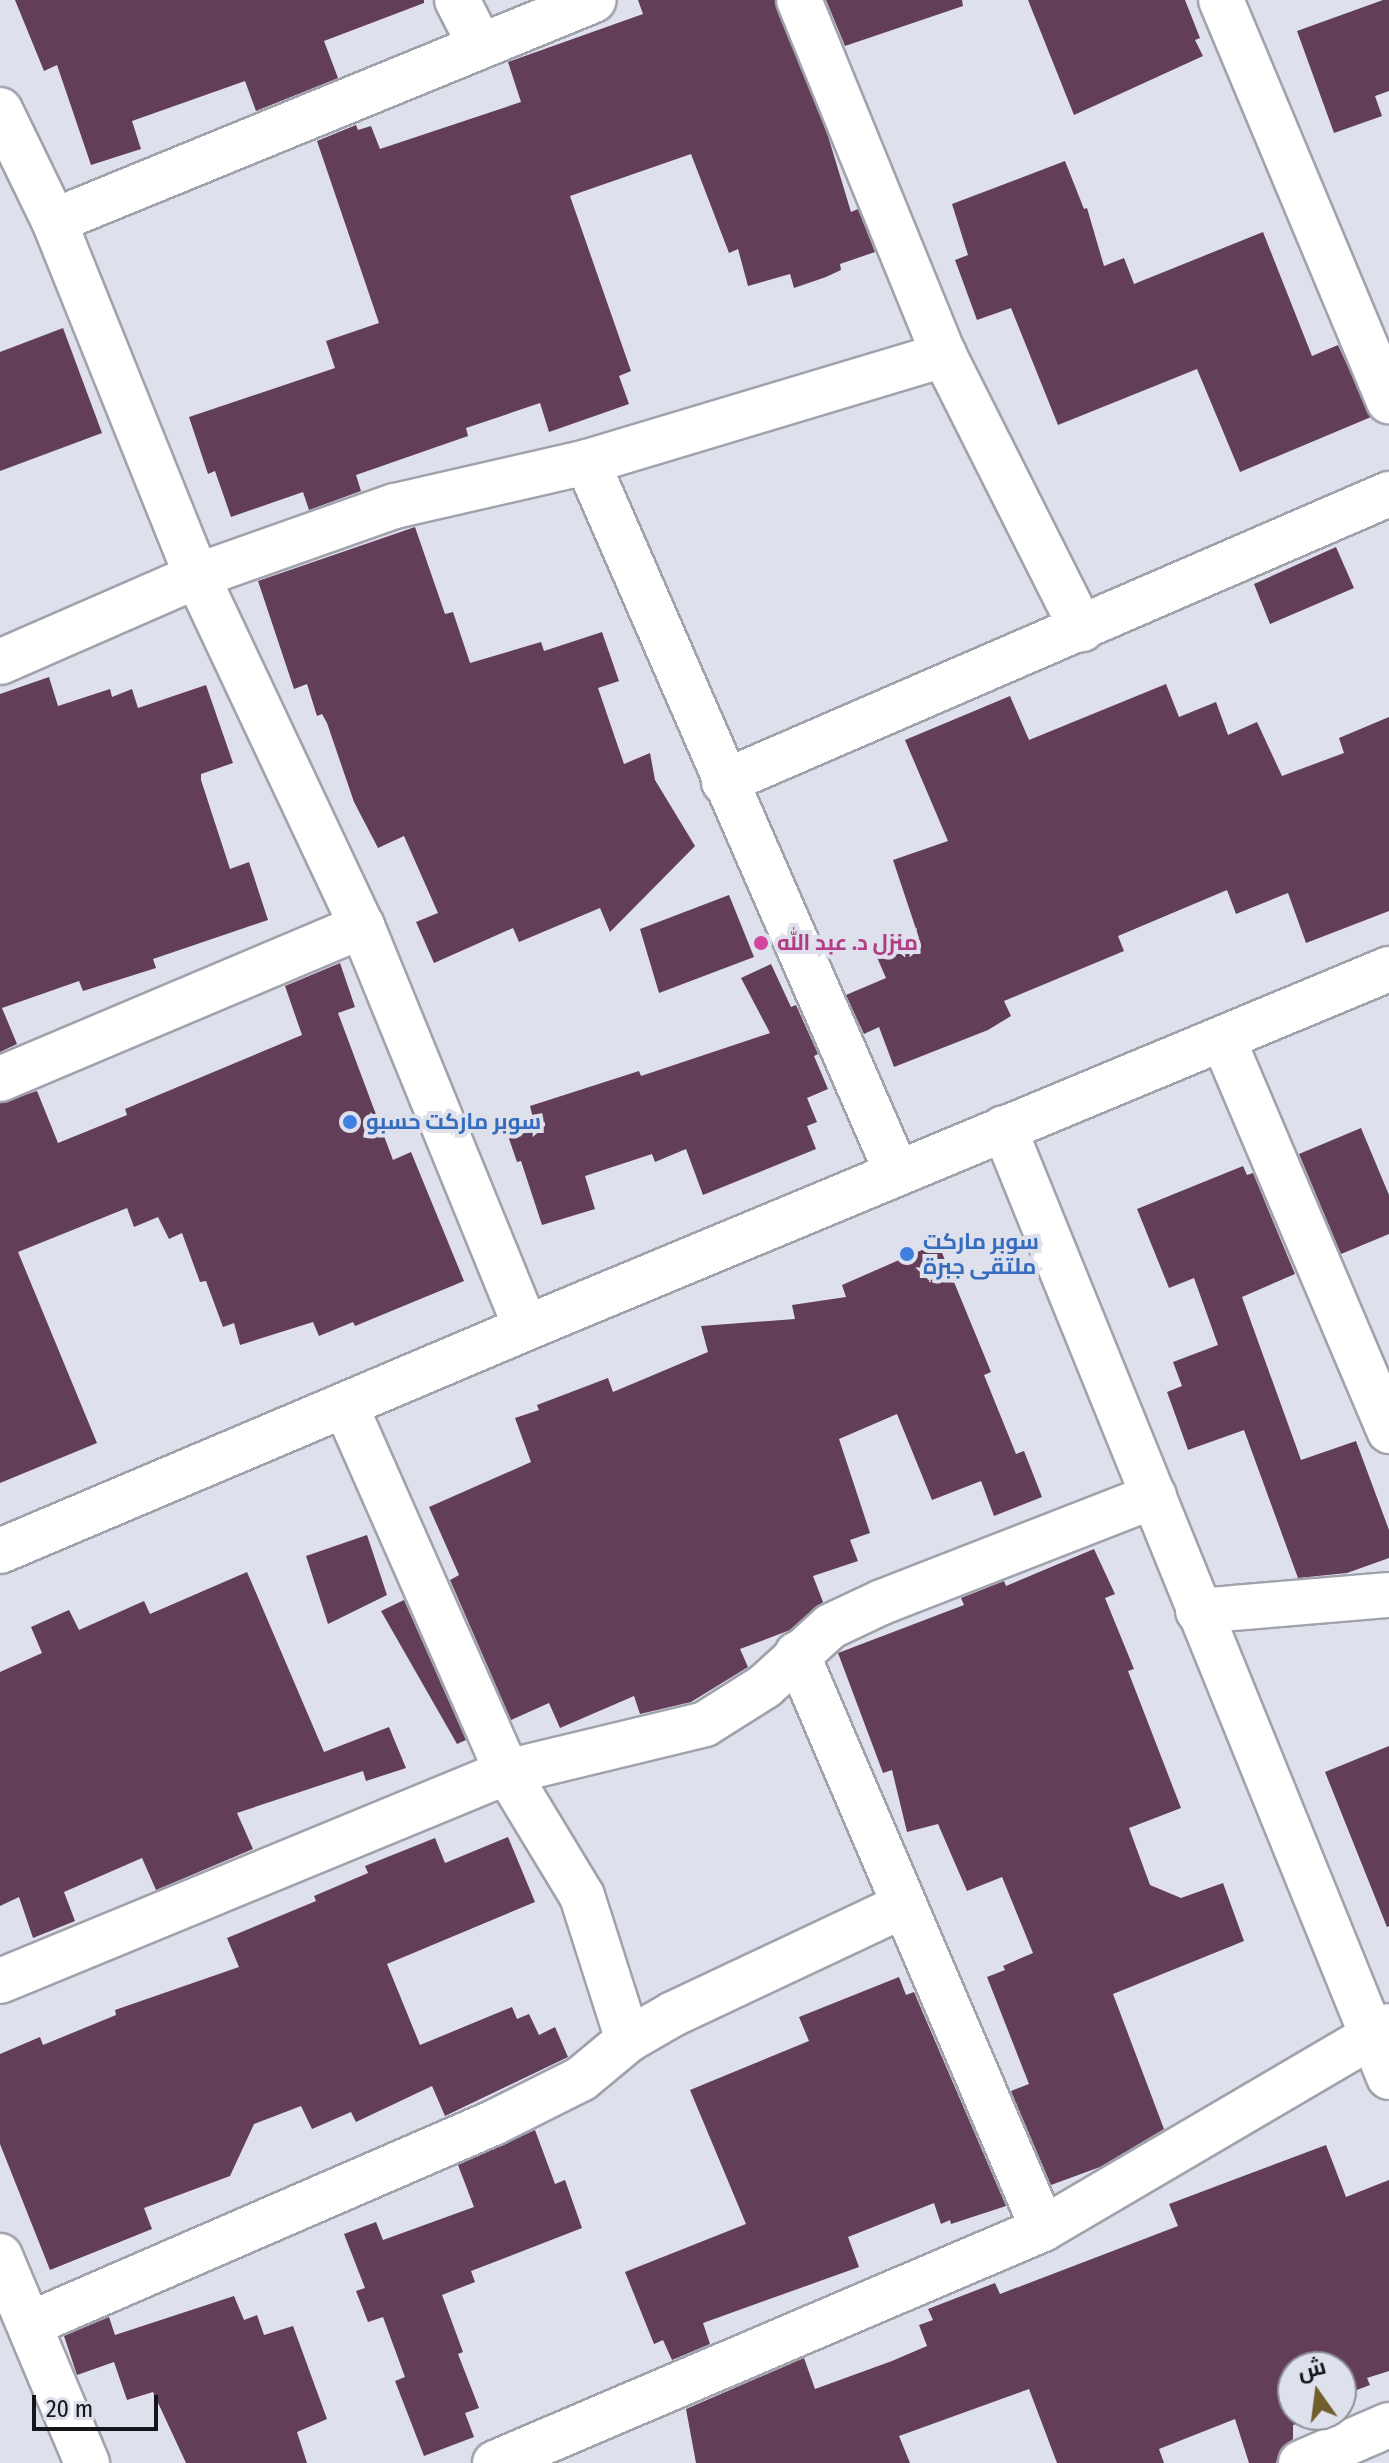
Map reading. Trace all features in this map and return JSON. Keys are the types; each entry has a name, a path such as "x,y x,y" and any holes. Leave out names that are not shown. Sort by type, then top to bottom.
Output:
{"street":[{"path":"457,0 480,45"},
{"path":"54,221 594,0"},
{"path":"799,0 944,355 1082,629"},
{"path":"1221,0 1389,401"},
{"path":"0,110 54,221 197,576 362,926 526,1328"},
{"path":"0,662 197,576 395,506 587,462 944,355"},
{"path":"587,462 897,1173"},
{"path":"724,782 1389,494"},
{"path":"0,1079 362,926"},
{"path":"0,1551 346,1407 526,1328 1389,969"},
{"path":"1223,1039 1389,1431"},
{"path":"1004,1128 1198,1611 1380,2030 1389,2077"},
{"path":"346,1407 507,1772 582,1896 628,2040"},
{"path":"0,1981 507,1772 705,1724 765,1686 831,1626 882,1602 1154,1496"},
{"path":"1198,1611 1389,1595"},
{"path":"797,1654 902,1906 1043,2229"},
{"path":"30,2324 493,2123 581,2079 628,2040 673,2014 902,1906"},
{"path":"495,2463 1043,2229 1380,2030"},
{"path":"0,2256 87,2463"},
{"path":"1301,2463 1389,2425"}],"building":[{"path":"15,0 424,0 424,3 324,41 338,78 256,111 245,81 132,121 141,149 91,165 57,65 44,71"},
{"path":"638,0 775,0 828,136 851,212 858,209 875,252 840,264 841,270 794,288 790,274 748,286 738,249 729,253 691,154 570,196 631,371 619,376 629,404 549,432 540,403 466,428 468,436 356,475 361,491 309,510 303,492 231,517 215,471 208,474 189,417 335,368 326,341 379,323 317,141 356,125 358,130 371,126 380,149 521,102 508,62 643,14"},
{"path":"826,0 962,0 963,6 845,46"},
{"path":"1028,0 1185,0 1200,38 1195,40 1203,56 1074,115"},
{"path":"1389,0 1389,91 1375,96 1382,116 1334,133 1297,31"},
{"path":"1065,161 1084,209 1087,208 1104,266 1124,258 1134,284 1263,232 1312,356 1338,345 1371,417 1240,472 1197,369 1058,425 1011,308 977,320 955,260 968,255 952,204"},
{"path":"63,328 102,433 0,471 0,352"},
{"path":"415,527 445,614 453,612 470,663 541,642 544,651 602,632 619,681 598,688 624,764 650,753 655,780 695,846 610,932 600,908 519,942 513,928 434,963 416,922 438,913 404,836 378,848 354,802 327,723 322,714 317,716 307,684 294,689 258,581"},
{"path":"1336,547 1354,588 1270,624 1254,584"},
{"path":"49,677 58,706 110,689 112,697 132,689 138,708 206,685 233,763 201,774 201,780 230,869 249,862 268,920 153,959 156,968 83,991 79,981 2,1008 17,1044 0,1052 0,694"},
{"path":"1166,684 1179,717 1216,702 1228,735 1257,722 1282,776 1344,753 1339,738 1389,717 1389,911 1306,943 1288,893 1236,914 1227,890 1118,936 1124,951 1004,1001 1011,1016 988,1030 894,1067 879,1027 864,1034 846,995 886,978 876,955 919,938 893,860 948,841 905,740 1010,696 1029,740"},
{"path":"729,895 754,957 659,993 640,929"},
{"path":"340,963 355,1007 338,1013 393,1160 411,1152 464,1281 355,1326 353,1322 319,1336 313,1322 240,1345 234,1323 223,1327 206,1281 200,1282 182,1233 169,1239 158,1217 134,1227 127,1208 18,1252 97,1443 0,1483 0,1103 37,1091 58,1143 127,1115 125,1109 302,1035 285,986"},
{"path":"771,964 791,1007 796,1005 818,1054 814,1056 828,1089 807,1098 817,1122 807,1126 816,1149 703,1195 686,1149 655,1162 652,1154 585,1176 595,1209 542,1225 521,1161 517,1162 505,1127 533,1118 530,1106 639,1071 641,1076 770,1033 741,978"},
{"path":"1361,1128 1389,1195 1389,1234 1341,1254 1299,1154"},
{"path":"1243,1166 1247,1175 1253,1173 1295,1274 1242,1297 1301,1460 1356,1441 1389,1530 1389,1558 1347,1573 1298,1578 1244,1430 1188,1450 1167,1392 1182,1386 1173,1362 1218,1345 1194,1278 1169,1288 1137,1209"},
{"path":"938,1243 991,1372 984,1375 1016,1454 1024,1451 1042,1497 994,1516 981,1481 932,1500 897,1414 839,1439 870,1533 850,1540 858,1561 813,1576 823,1602 790,1630 740,1649 748,1667 691,1702 640,1714 634,1696 560,1728 549,1703 511,1720 450,1580 459,1575 429,1507 531,1462 515,1418 539,1410 537,1405 608,1378 613,1392 708,1352 701,1326 795,1319 792,1305 846,1297 842,1285"},
{"path":"367,1535 387,1595 328,1624 306,1556"},
{"path":"1094,1549 1115,1594 1105,1598 1134,1669 1128,1671 1181,1808 1129,1828 1150,1885 1181,1898 1223,1883 1244,1941 1113,1994 1164,2129 1100,2167 1051,2185 1011,2091 1029,2084 987,1977 1033,1953 1002,1877 967,1891 938,1824 907,1832 892,1770 883,1773 838,1653 964,1605 961,1598 1004,1581 1006,1586"},
{"path":"247,1572 324,1752 389,1727 406,1768 366,1781 363,1771 237,1813 253,1849 156,1890 142,1858 64,1892 75,1921 33,1938 19,1897 0,1906 0,1672 42,1653 31,1627 69,1610 79,1630 144,1601 150,1614"},
{"path":"404,1600 466,1740 457,1744 381,1611"},
{"path":"1389,1746 1389,1926 1387,1927 1325,1772"},
{"path":"508,1837 535,1902 387,1964 420,2045 512,2007 517,2019 529,2014 539,2035 555,2027 568,2057 445,2116 432,2086 356,2122 351,2112 312,2129 301,2106 254,2124 230,2176 144,2208 152,2229 50,2270 0,2144 0,2054 40,2037 43,2045 116,2015 115,2010 239,1967 227,1938 316,1901 314,1896 368,1873 365,1866 435,1838 445,1863"},
{"path":"899,1977 906,1995 914,1992 1006,2206 951,2224 950,2220 941,2224 934,2203 848,2237 859,2267 703,2323 710,2344 672,2360 663,2340 654,2344 625,2272 746,2224 690,2090 809,2041 799,2017"},
{"path":"535,2130 555,2184 565,2180 582,2228 471,2271 475,2282 442,2295 463,2352 458,2354 479,2408 465,2413 474,2437 424,2456 395,2381 405,2377 383,2317 368,2322 356,2291 365,2288 344,2234 376,2222 383,2240 474,2207 458,2165"},
{"path":"1326,2145 1346,2197 1389,2180 1389,2371 1367,2378 1370,2385 1357,2390 1357,2351 1277,2351 1277,2431 1293,2431 1293,2439 1281,2449 1276,2463 1249,2463 1235,2419 1159,2449 1164,2463 1057,2463 1029,2389 899,2436 910,2463 696,2463 686,2409 804,2358 815,2389 892,2361 927,2346 919,2325 933,2320 928,2309 995,2283 1000,2294 1178,2226 1169,2204"},
{"path":"234,2296 244,2320 257,2315 264,2335 293,2326 327,2419 297,2432 307,2463 186,2463 153,2392 127,2400 114,2362 77,2375 64,2336 109,2317 115,2335"}],"place":[{"name":"منزل د. عبد الله","path":"761,943"},
{"name":"سوبر ماركت حسبو","path":"350,1122"},
{"name":"سوبر ماركت ملتقى جبرة","path":"907,1254"}]}
